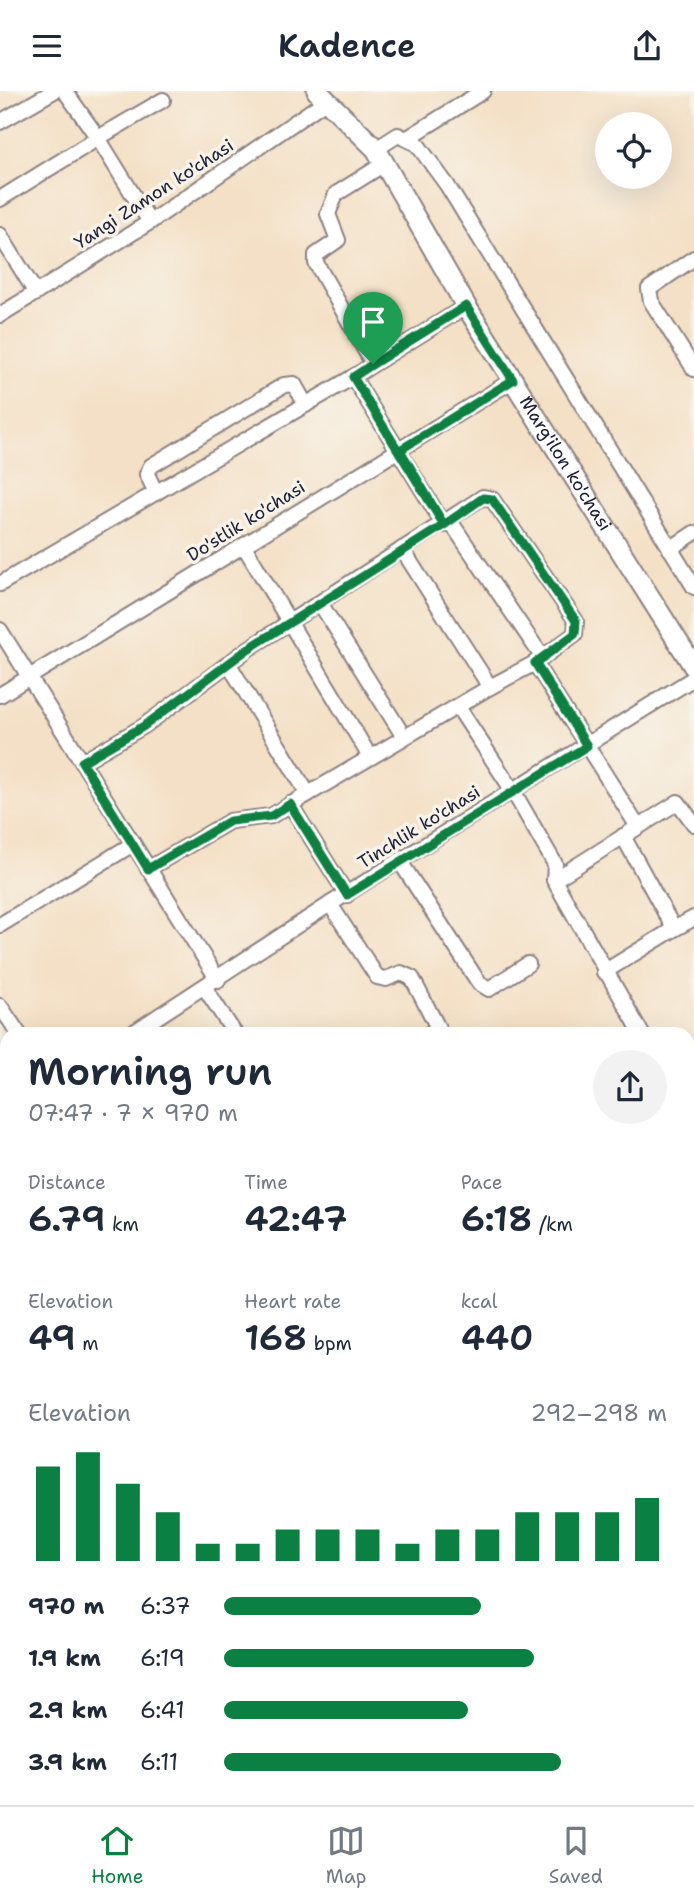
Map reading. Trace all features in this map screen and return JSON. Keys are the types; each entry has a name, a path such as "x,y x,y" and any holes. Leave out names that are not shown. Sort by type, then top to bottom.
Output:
{"main road":[{"name":"Marg'ilon ko'chasi","path":"322,96 380,157 466,306 694,667"}],"street":[{"path":"0,122 54,91"},
{"path":"65,91 150,222"},
{"path":"408,138 483,91"},
{"name":"Yangi Zamon ko'chasi","path":"0,315 150,222 322,96"},
{"path":"0,199 163,100"},
{"path":"373,364 316,263 316,255 338,240 328,213 336,194 380,157 398,135 417,143 447,185 694,587"},
{"path":"0,235 36,293"},
{"path":"694,258 649,289 651,301 694,369"},
{"path":"0,584 353,377 466,306"},
{"path":"353,377 539,661 587,746 638,827"},
{"name":"Do'stlik ko'chasi","path":"0,695 513,380"},
{"path":"156,493 147,474 151,465 284,385 293,384 306,405"},
{"path":"82,762 144,726 228,663 483,498 492,499 576,621 575,634 539,661 489,687 271,816 230,821 148,869"},
{"path":"670,549 694,533"},
{"path":"244,546 370,757"},
{"path":"402,549 489,687"},
{"path":"320,603 404,737"},
{"path":"0,630 218,980"},
{"path":"228,663 308,794"},
{"name":"Tinchlik ko'chasi","path":"145,1027 330,904 401,863 694,678"},
{"path":"458,707 513,791 555,863 554,880 638,1027"},
{"path":"554,880 678,802 694,824"},
{"path":"290,804 347,895"},
{"path":"623,836 674,929"},
{"path":"0,925 133,844"},
{"path":"401,863 479,983 489,989 528,964"},
{"path":"330,904 377,977 386,979 401,973 412,978 437,1027"},
{"path":"604,972 694,918"},
{"path":"205,988 230,1027"},
{"path":"0,1006 14,1027"}],"route":[{"path":"373,364 353,377 444,525 402,549 248,649 144,726 82,762 148,869 230,821 271,816 290,804 347,895 587,746 535,663 575,634 576,621 492,499 483,498 444,525 400,450 513,380 466,306 373,364"}]}
